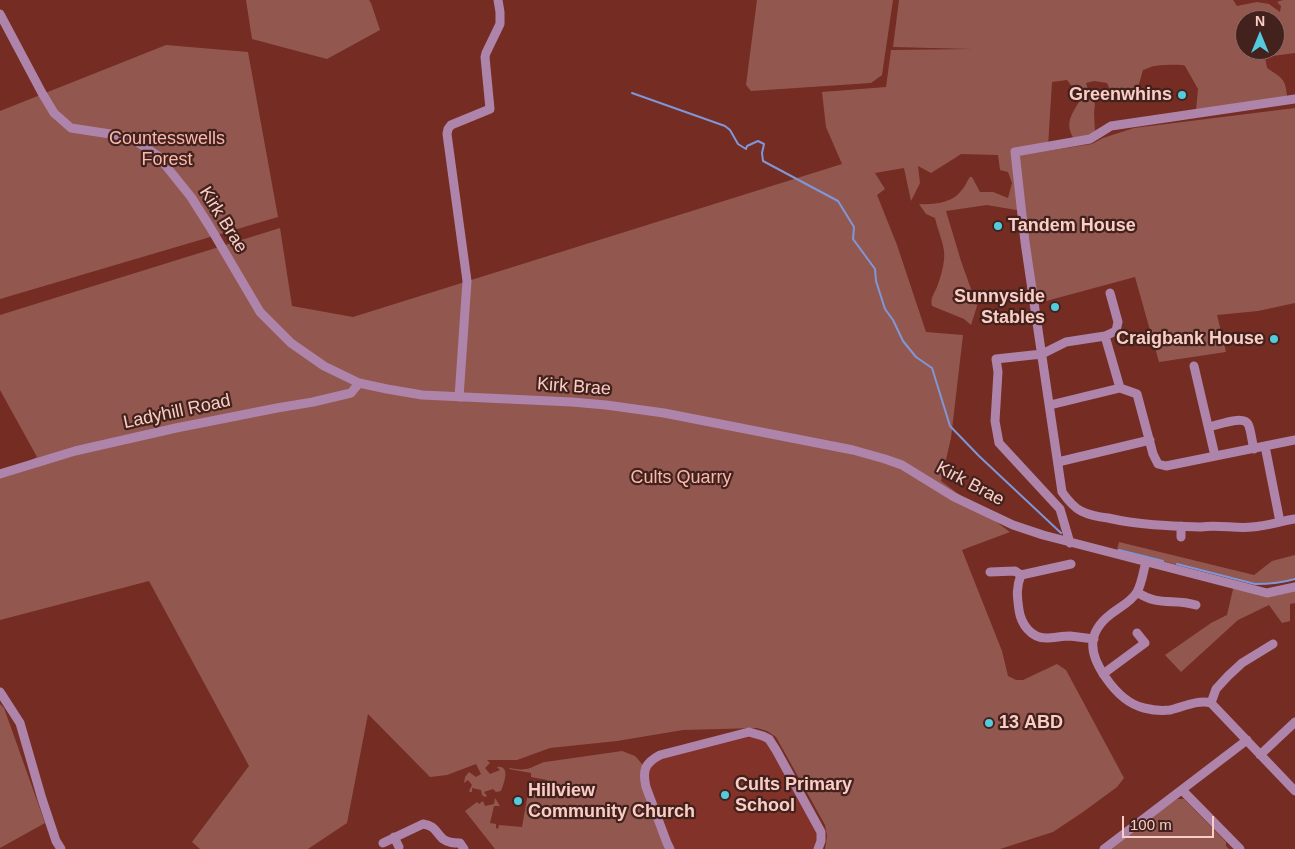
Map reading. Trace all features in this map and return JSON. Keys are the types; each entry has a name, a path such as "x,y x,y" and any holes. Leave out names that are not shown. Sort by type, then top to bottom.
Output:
{"street":[{"path":"459,397 468,281 447,134 451,125 490,109 485,57 500,24 498,0"},
{"name":"Kirk Brae","path":"0,14 54,113 71,128 130,137 158,156 191,198 210,227 260,312 291,343 324,366 359,383 422,394 616,406 673,415 853,450 885,458 902,465 954,496 1013,525 1043,535 1267,593 1295,587"},
{"path":"1295,99 1111,126 1090,139 1015,152 1025,242 1062,492 1074,506 1087,514 1137,524 1251,528 1295,518"},
{"path":"1070,543 1060,509 999,442 995,421 998,372 996,359 1042,354 1066,342 1105,336 1116,331 1118,322 1110,293"},
{"path":"1105,336 1120,388"},
{"path":"1194,366 1215,456"},
{"name":"Ladyhill Road","path":"0,474 75,450 351,393 359,383"},
{"path":"1050,405 1120,388 1137,394 1156,461 1162,466 1295,440"},
{"path":"1209,427 1236,420 1246,422 1249,424 1254,449"},
{"path":"1058,462 1150,440"},
{"path":"1265,446 1280,522"},
{"path":"1181,526 1181,537"},
{"path":"1146,562 1137,592 1130,600 1102,622 1096,631 1093,652 1094,658 1103,674 1120,695 1141,708 1169,710 1204,702 1211,704 1295,791"},
{"path":"990,572 1015,571 1021,575 1066,563"},
{"path":"1021,575 1017,585 1019,613 1024,625 1030,632 1045,638 1068,636 1094,639"},
{"path":"1137,592 1155,601 1186,602 1196,605"},
{"path":"1103,674 1145,643 1138,633"},
{"path":"1211,704 1216,689 1228,676 1250,658 1273,644"},
{"path":"0,692 20,723 58,848"},
{"path":"1260,755 1295,722"},
{"path":"670,849 646,787 644,778 648,763 660,755 748,732 769,739 776,750 821,832 821,841 818,849"},
{"path":"1104,849 1247,740"},
{"path":"1182,790 1240,849"},
{"path":"383,843 423,824 430,825 445,840 460,844 464,849"},
{"path":"394,837 399,847"}],"shaded area":[{"name":"Cults Primary School","path":"749,732 763,736 821,832 818,849 670,849 645,770 648,763"}],"green space":[{"path":"246,0 369,0 380,30 327,59 252,39"},
{"path":"757,0 893,0 882,75 871,83 751,91 746,85"},
{"name":"Cults Quarry","path":"899,0 1233,0 1237,6 1257,2 1269,4 1277,10 1235,10 1235,60 1266,60 1267,68 1280,77 1286,86 1287,97 1196,110 1198,89 1185,66 1154,66 1143,70 1137,91 1122,101 1112,94 1107,83 1094,81 1086,83 1095,104 1095,132 1076,142 1069,126 1071,117 1079,102 1078,94 1067,80 1052,82 1048,146 1021,155 1092,144 1103,138 1134,128 1295,108 1295,303 1258,311 1217,315 1226,352 1159,362 1135,277 1035,304 1022,211 987,205 946,211 977,306 971,325 964,319 932,306 932,298 943,267 944,250 935,218 926,214 919,204 936,203 953,198 970,177 972,177 980,192 993,192 1008,198 1012,183 1008,172 1000,170 998,155 961,154 931,173 918,166 920,183 911,201 904,168 875,173 885,189 877,195 897,245 926,332 963,335 951,438 941,481 1010,532 962,550 1002,651 1008,676 1016,680 1023,680 1057,664 1066,670 1124,778 1117,787 1053,832 1000,849 825,849 827,836 825,825 776,737 767,731 757,728 683,730 617,741 550,748 517,760 487,760 490,763 485,768 490,774 500,770 497,767 501,767 504,769 505,776 501,791 496,792 493,789 484,792 487,796 485,797 482,795 481,790 472,788 472,792 469,791 472,785 468,780 464,783 465,777 469,772 476,777 481,774 476,764 447,775 430,777 368,714 347,823 308,849 200,849 192,842 249,766 149,581 0,620 0,475 37,457 0,390 0,315 280,228 292,306 353,317 842,164 826,127 822,92 886,87 891,50 972,49 893,47"},
{"name":"Cults Quarry","path":"1283,0 1295,0 1295,53 1285,54 1285,10 1280,10 1281,6 1277,2"},
{"name":"Countesswells Forest","path":"166,45 248,52 278,217 0,299 0,111"},
{"path":"1119,542 1254,575 1272,561 1295,555 1295,579 1255,584 1117,550"},
{"path":"1234,585 1267,593 1295,587 1295,603 1290,604 1290,621 1282,623 1269,605 1238,620 1181,672 1165,655 1211,623 1227,615"},
{"path":"0,704 4,708 45,823 0,848"},
{"path":"622,751 635,756 643,765 668,849 495,849 465,811 477,802 479,804 483,801 485,806 494,804 495,798 500,806 494,806 490,823 496,824 498,829 499,825 522,827 528,793 544,796 547,780 531,777 531,773 510,768 526,769 545,762"},
{"path":"1177,799 1184,799 1226,842 1226,846 1229,849 1109,849"}],"waterway":[{"path":"632,93 725,126 730,130 738,144 746,149 747,146 758,141 764,144 763,161 838,201 854,227 853,239 875,269 876,281 885,309 893,320 903,341 916,357 932,368 950,426 1061,533"},
{"path":"1119,550 1163,561"},
{"path":"1177,564 1255,584 1295,579"}],"place":[{"name":"Greenwhins","path":"1182,95"},
{"name":"Tandem House","path":"998,226"},
{"name":"Sunnyside Stables","path":"1055,307"},
{"name":"Craigbank House","path":"1274,339"},
{"name":"13 ABD","path":"989,723"},
{"name":"Cults Primary School","path":"725,795"},
{"name":"Hillview Community Church","path":"518,801"}]}
